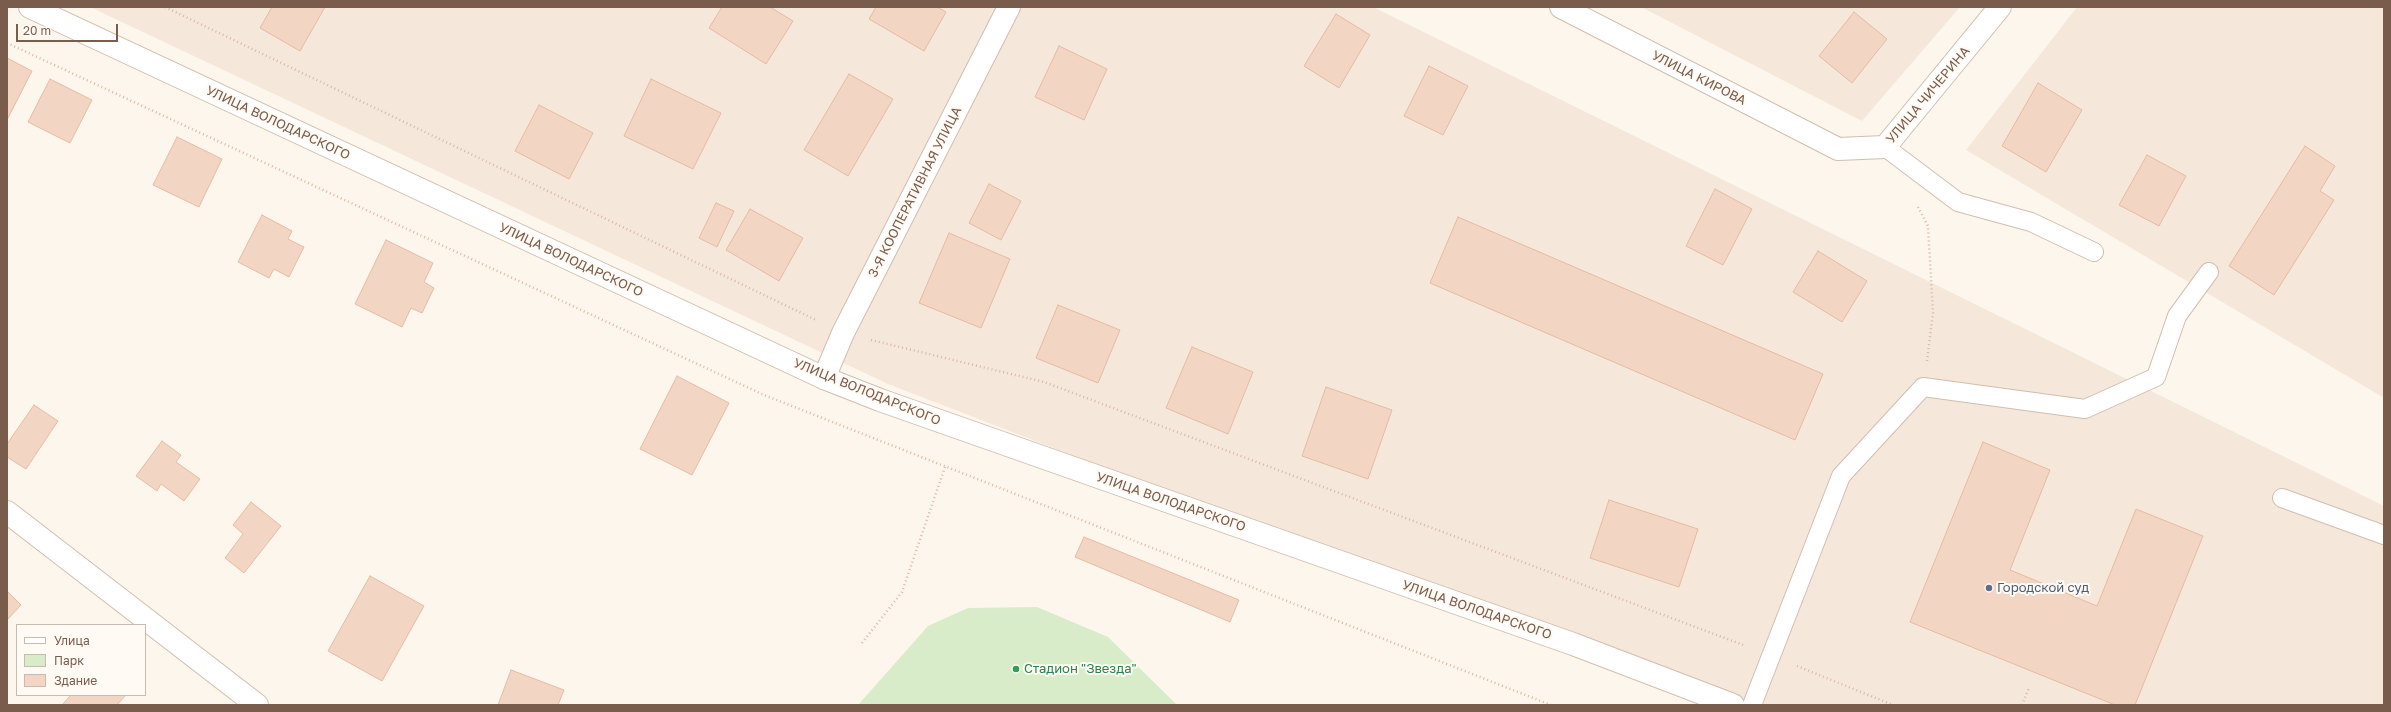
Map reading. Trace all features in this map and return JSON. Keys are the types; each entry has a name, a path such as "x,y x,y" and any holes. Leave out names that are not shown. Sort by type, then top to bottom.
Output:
{"street":[{"name":"УЛИЦА ВОЛОДАРСКОГО","path":"30,7 824,378 880,400 1573,644 1733,705"},
{"name":"3-Я КООПЕРАТИВНАЯ УЛИЦА","path":"824,378 843,333 1009,7"},
{"name":"УЛИЦА КИРОВА","path":"1561,7 1838,149"},
{"name":"УЛИЦА ЧИЧЕРИНА","path":"1838,149 1885,147 2000,7"},
{"path":"7,512 257,705"}],"lane":[{"path":"1885,147 1958,202 2031,222 2094,252"},
{"path":"1752,705 1841,476 1923,387 2085,409 2156,377 2177,316 2209,272"},
{"path":"2282,498 2384,535"}],"path":[{"path":"165,7 843,333 1044,382 1771,655 1892,705"},
{"path":"7,43 764,395 1550,705"},
{"path":"1918,206 1928,226 1934,313 1923,387"},
{"path":"862,643 902,592 945,467"},
{"path":"2022,705 2029,688"}],"shaded area":[{"path":"90,7 1373,7 2384,506 2384,705 1718,705 888,384"},
{"path":"1641,7 1960,7 1862,121"},
{"path":"2077,7 2384,7 2384,398 1966,150"}],"green space":[{"name":"Стадион \"Звезда\"","path":"1037,607 1108,637 1177,705 858,705 928,626 968,608"}],"building":[{"path":"272,7 325,7 300,51 260,28"},
{"path":"722,7 770,7 793,21 766,64 709,28"},
{"path":"876,7 937,7 946,12 924,51 869,19"},
{"path":"1854,12 1887,39 1852,83 1819,56"},
{"path":"1336,14 1370,35 1339,88 1304,66"},
{"path":"1059,46 1107,69 1084,120 1035,97"},
{"path":"7,58 32,71 7,120"},
{"path":"1429,66 1468,86 1443,135 1404,116"},
{"path":"849,74 893,99 848,176 804,150"},
{"path":"50,79 92,100 70,143 28,122"},
{"path":"651,79 721,113 693,169 624,136"},
{"path":"2038,83 2082,110 2046,172 2002,146"},
{"path":"539,105 593,133 569,179 515,151"},
{"path":"177,137 222,159 199,207 153,185"},
{"path":"2305,146 2335,166 2320,191 2334,200 2274,295 2229,266"},
{"path":"2147,155 2186,176 2159,226 2119,205"},
{"path":"989,184 1021,201 1001,240 969,223"},
{"path":"1715,189 1752,209 1723,265 1686,246"},
{"path":"716,203 734,211 717,247 699,238"},
{"path":"750,209 803,238 779,281 726,250"},
{"path":"262,215 292,231 288,239 304,247 289,277 274,269 269,278 238,262"},
{"path":"1458,217 1823,374 1795,440 1430,283"},
{"path":"949,233 1010,259 981,328 919,303"},
{"path":"386,240 433,263 424,282 434,288 422,313 411,308 402,327 355,304"},
{"path":"1818,251 1867,281 1842,322 1793,292"},
{"path":"1058,305 1120,330 1098,383 1036,358"},
{"path":"1192,347 1253,372 1228,434 1166,408"},
{"path":"677,376 729,403 692,475 640,449"},
{"path":"1326,387 1392,410 1368,479 1302,456"},
{"path":"34,405 58,421 26,469 7,457 7,444"},
{"path":"162,441 181,455 176,462 200,479 184,501 161,484 157,491 136,476"},
{"name":"Городской суд","path":"1983,442 2050,470 2010,570 2097,606 2136,509 2203,536 2135,705 2115,705 1910,622"},
{"path":"1609,500 1698,529 1679,587 1590,558"},
{"path":"251,502 281,526 244,573 225,558 243,534 233,525"},
{"path":"1084,537 1239,600 1230,622 1075,557"},
{"path":"370,576 424,606 382,681 328,651"},
{"path":"7,591 21,605 7,620"},
{"path":"511,670 564,690 558,705 498,705"},
{"path":"70,696 125,696 117,705 62,705"}],"place":[{"name":"Городской суд","path":"1989,588"},
{"name":"Стадион \"Звезда\"","path":"1016,669"}]}
